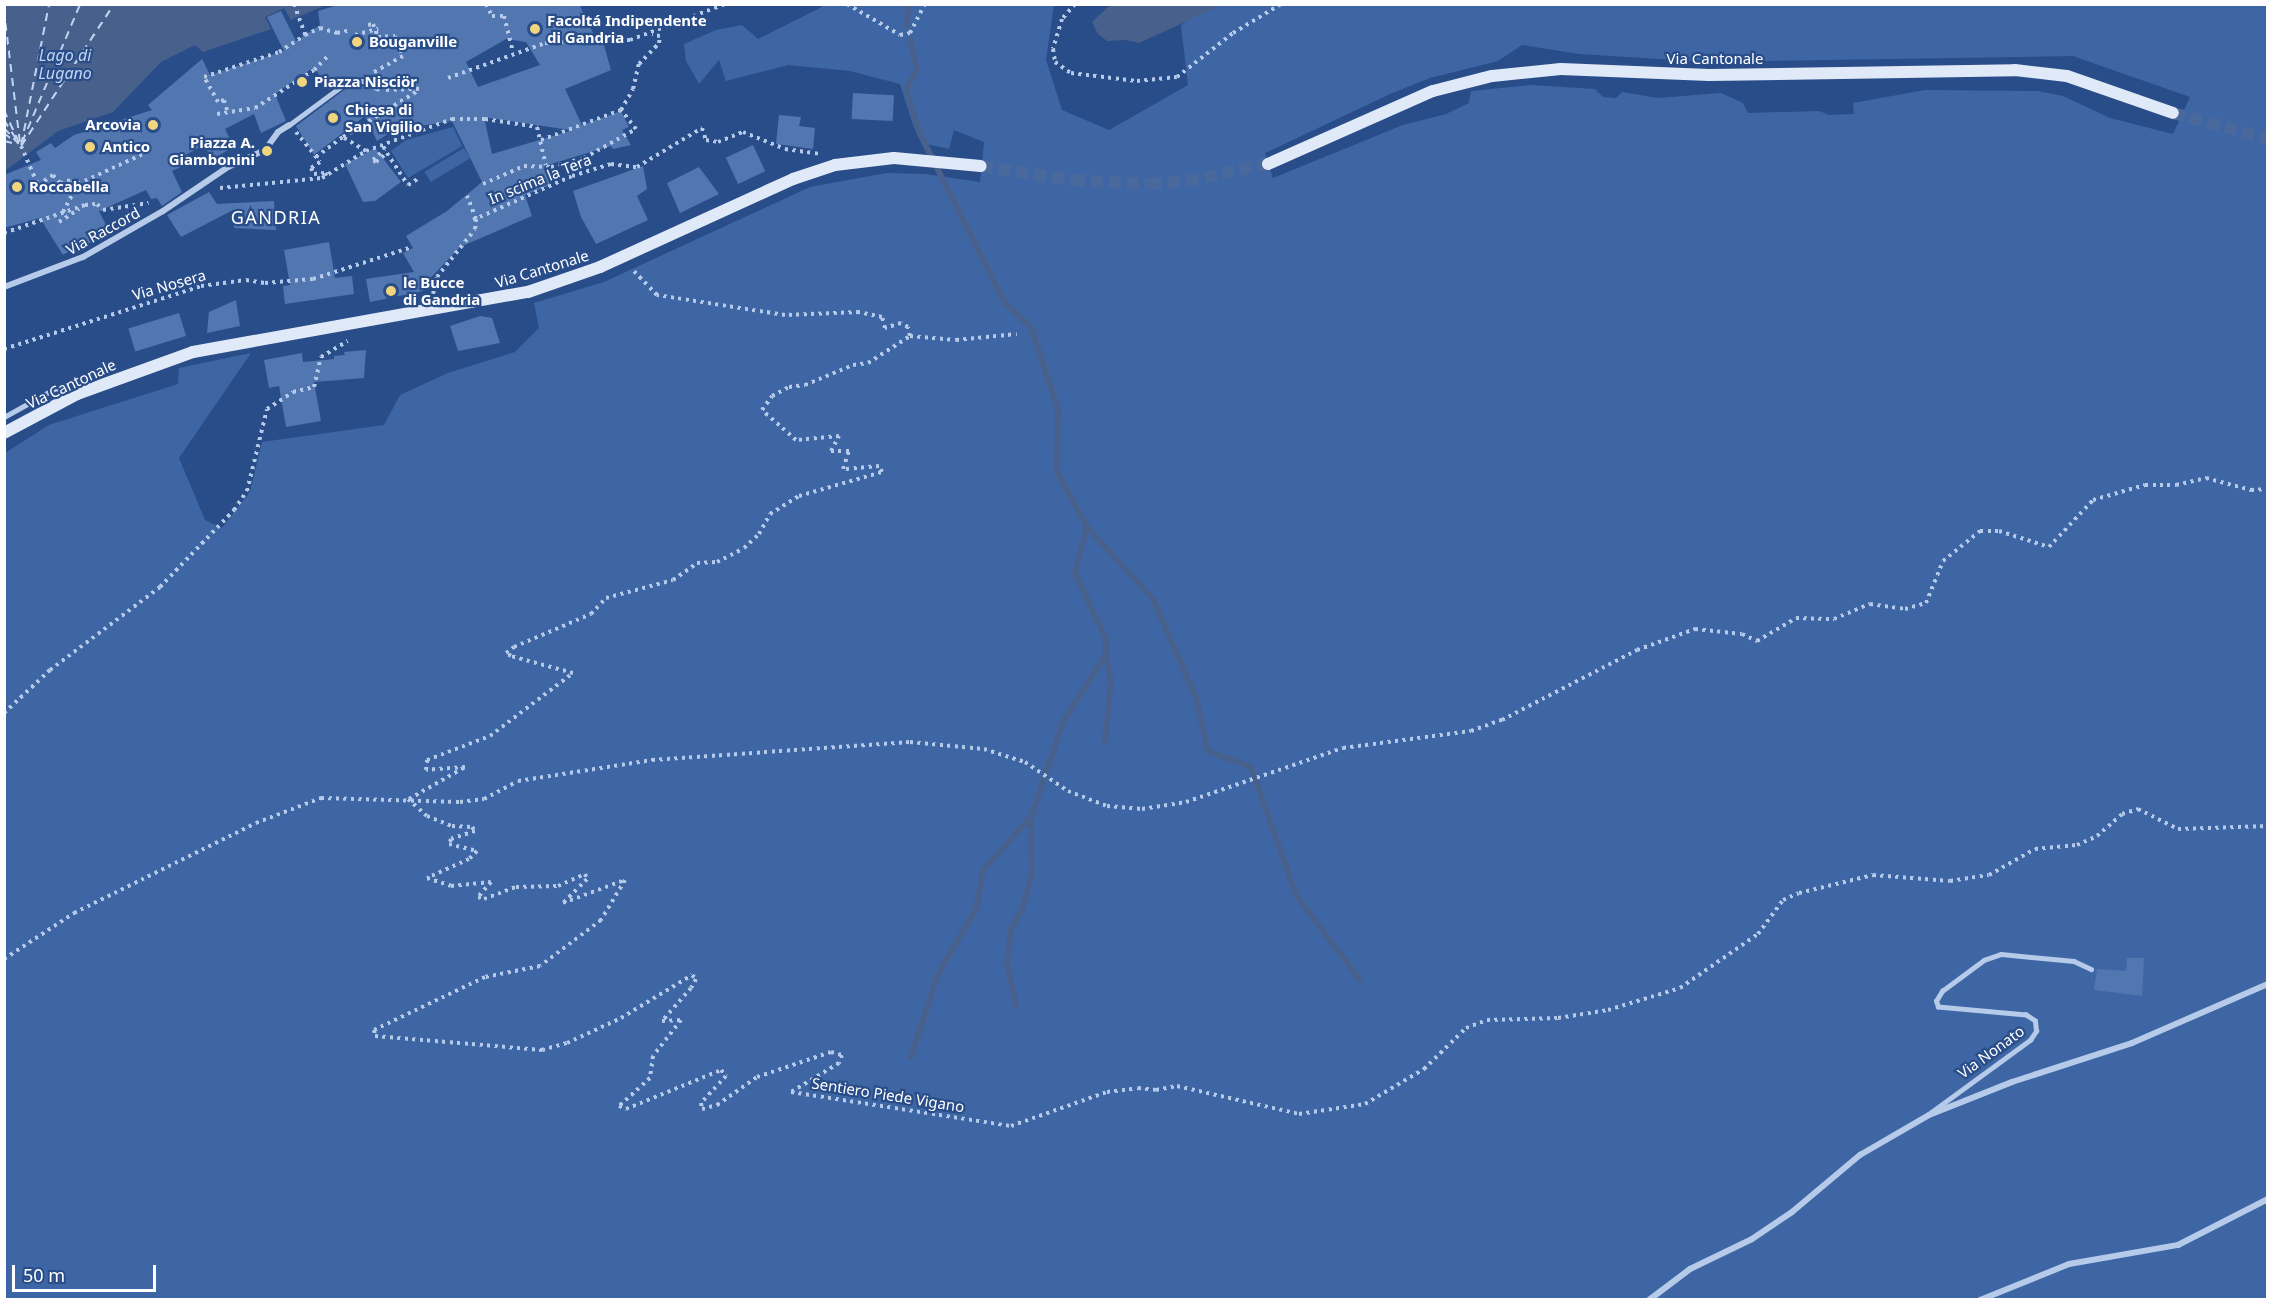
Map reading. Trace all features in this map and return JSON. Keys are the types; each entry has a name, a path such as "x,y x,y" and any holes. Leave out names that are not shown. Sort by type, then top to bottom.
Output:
{"main road":[{"name":"Via Cantonale","path":"1268,165 1433,91 1492,76 1561,69 1709,75 2015,69 2067,76 2173,113"},
{"name":"Via Cantonale","path":"4,434 77,394 161,362 231,343 528,292 600,267 793,179 835,165 915,158 981,166"}],"street":[{"name":"Via Raccord","path":"4,286 83,257 163,211 205,181 265,150 278,132 290,125"},
{"name":"Via Nonato","path":"1649,1299 1690,1269 1752,1239 1792,1212 1860,1155 1929,1115 2012,1082 2132,1043 2268,984"},
{"path":"1980,1299 2068,1264 2178,1245 2268,1199"}],"lane":[{"path":"290,125 346,83 363,81 377,88"},
{"path":"4,417 56,388 77,394"},
{"name":"Via Nonato","path":"1929,1115 2030,1040 2036,1031 2035,1021 2026,1015 1938,1007 1936,1001 1942,991 1984,960 2001,954 2074,961 2091,969"}],"path":[{"path":"294,4 305,35"},
{"path":"486,4 492,16 504,16 513,52"},
{"path":"448,78 513,52 569,40 630,40 725,4"},
{"path":"847,4 900,35 910,33 925,4"},
{"path":"1075,4 1062,19 1054,44 1055,62 1071,73 1137,81 1177,77 1233,33 1281,4"},
{"path":"316,157 343,137 420,90 377,88 371,78 372,70 403,56 394,36 378,37 374,24 368,25"},
{"path":"227,110 224,99 218,102 204,77 279,52 320,28 337,33 351,30"},
{"path":"355,35 377,30"},
{"path":"542,140 621,110 633,89 639,64 660,40 655,34 643,36"},
{"path":"217,114 227,110 255,108 314,70 328,56"},
{"path":"483,184 516,168 584,158 636,129 621,110"},
{"path":"212,190 327,176 366,151 452,119 485,119 537,127 542,140 546,165"},
{"path":"290,125 314,159 316,157 320,162 311,168 314,174 325,173 327,176"},
{"name":"In scima la Tera","path":"423,296 433,294 437,277 469,240 474,219 572,176 611,164 637,167 702,128 706,140 718,142 743,132 785,149 816,151 835,165"},
{"path":"343,137 366,151"},
{"path":"382,145 385,149 373,160 375,163 387,153 408,185 419,178"},
{"path":"21,146 38,185 53,175 60,183 71,180 78,184"},
{"path":"63,213 78,184 145,153"},
{"path":"467,196 474,219"},
{"path":"4,233 85,205 97,204 103,210 154,202"},
{"path":"59,222 85,205"},
{"name":"Via Nosera","path":"4,349 201,286 246,280 265,283 313,279 412,247"},
{"path":"620,272 632,267 657,295 785,315 858,312 882,317 885,328 904,324 910,336"},
{"path":"408,799 465,767 426,770 427,760 490,736 572,675 572,671 506,653 514,647 591,614 606,598 673,580 697,563 717,562 744,548 759,534 770,514 799,496 882,472 879,466 843,469 849,451 831,452 839,436 796,440 762,410 772,396 789,387 805,385 853,365 868,363 910,336 956,340 1017,334"},
{"path":"4,714 50,670 160,588 234,510 247,490 267,408 293,392 314,387 321,357 358,338"},
{"path":"4,959 74,913 280,812 321,798 460,802 484,799 518,781 652,760 910,742 984,748 1025,762 1068,791 1107,806 1142,809 1186,802 1343,748 1471,731 1502,720 1637,650 1695,629 1742,634 1758,641 1796,618 1834,619 1870,604 1905,609 1926,603 1943,561 1980,531 1999,531 2049,547 2093,500 2145,485 2176,485 2206,478 2251,490 2268,489"},
{"name":"Sentiero Piede Vigano","path":"408,799 427,816 452,826 472,827 475,831 451,839 449,844 477,851 469,859 427,878 451,886 491,882 478,897 483,899 516,888 558,886 585,874 587,879 563,903 625,880 601,920 540,966 485,977 374,1030 375,1036 542,1050 567,1043 621,1018 692,975 696,979 691,988 662,1021 681,1020 653,1056 650,1078 619,1106 626,1109 694,1084 721,1070 726,1076 701,1103 702,1109 717,1105 757,1077 831,1052 842,1054 838,1063 791,1092 1011,1126 1107,1092 1138,1088 1156,1090 1177,1086 1299,1114 1365,1104 1424,1069 1466,1028 1487,1020 1558,1018 1608,1011 1680,988 1758,934 1783,900 1799,893 1873,875 1950,880 1989,875 2035,849 2076,845 2097,836 2122,814 2138,809 2178,828 2268,826"}],"shaded area":[{"path":"821,5 1054,5 1046,60 1062,110 1109,130 1188,85 1181,25 1204,10 1222,5 2267,5 2267,1299 5,1300 5,453 49,425 178,384 179,368 251,353 179,458 205,520 222,528 250,492 262,442 384,425 400,395 448,373 515,352 539,328 534,303 604,282 810,187 887,173 925,174 980,182 984,142 954,130 949,149 927,144 914,128 900,84 850,71 788,65 726,81 719,60 699,84 686,61 684,44 716,30 742,25 758,39 822,7","holes":["1522,45 1579,54 1707,62 2073,56 2190,97 2173,134 2110,118 2063,96 2037,91 1925,90 1853,103 1854,114 1829,115 1819,111 1748,113 1743,103 1721,93 1658,98 1622,92 1616,98 1603,97 1595,89 1531,85 1471,91 1469,103 1446,114 1403,125 1273,178 1265,153 1390,94 1430,78 1498,61"]},
{"path":"453,127 462,146 408,178 391,151 406,140"},
{"path":"464,148 470,158 431,182 425,172"}],"water":[{"name":"Lago di Lugano","path":"5,4 326,5 291,20 284,8 265,17 271,29 203,52 195,45 161,62 113,112 58,131 5,171"},
{"path":"1110,5 1222,5 1139,43 1126,40 1107,41 1098,34 1092,22"}],"building":[{"path":"341,4 579,4 598,43 603,42 611,70 565,89 582,125 621,111 629,127 622,130 631,145 613,149 611,146 544,166 550,185 525,195 532,216 460,247 423,286 423,291 370,302 366,279 414,272 403,253 413,248 406,236 447,211 482,182 452,121 394,130 377,141 365,116 314,155 296,126 348,87 362,86 381,90 380,84 364,77 345,79 329,90 314,67 275,94 286,121 261,133 254,114 225,129 234,147 212,159 204,145 178,159 181,167 172,171 182,192 162,206 157,198 151,199 146,190 99,211 109,231 75,252 73,249 63,255 40,218 4,228 4,175 41,160 36,152 51,143 55,148 74,135 152,110 148,105 202,59 210,75 284,51 267,17 281,11 296,41 320,25 318,11","holes":["506,39 526,42 540,65 478,87 466,62","484,117 570,130 573,130 492,154"]},
{"path":"853,93 894,95 893,121 852,119"},
{"path":"779,115 801,117 799,126 815,128 813,149 776,144"},
{"path":"753,145 765,171 738,184 726,158"},
{"path":"375,148 401,182 375,201 363,202 345,164"},
{"path":"643,166 647,189 637,196 648,220 596,244 581,217 573,191"},
{"path":"699,167 719,194 680,213 667,183"},
{"path":"209,192 217,204 274,201 276,230 234,228 233,210 181,237 167,215"},
{"path":"329,242 335,278 352,276 354,294 285,304 283,286 290,285 284,250"},
{"path":"236,300 240,326 207,333 209,312"},
{"path":"179,313 186,336 135,351 128,328"},
{"path":"480,316 492,318 500,343 458,351 450,326"},
{"path":"366,350 364,378 314,382 321,421 286,427 279,386 269,388 264,360 302,353 303,362 334,359 334,356 345,355 344,352"},
{"path":"2127,958 2144,958 2142,996 2094,990 2097,969 2126,971"}],"waterway":[{"path":"907,27 908,4"},
{"path":"910,39 917,70 906,89 920,134 1004,302 1031,327 1058,409 1057,472 1087,527 1153,599 1196,698 1208,751 1251,767 1296,895 1360,980"},
{"path":"1016,1005 1007,963 1011,929 1022,909 1032,875 1031,817 1063,722 1106,654 1106,639 1075,573 1087,527"},
{"path":"1105,742 1111,682 1106,654"},
{"path":"911,1057 938,974 977,907 983,870 1030,818"}],"ferry route":[{"path":"21,145 49,4"},
{"path":"22,142 80,4"},
{"path":"21,146 114,4"},
{"path":"4,9 20,142"},
{"path":"4,110 20,145"},
{"path":"4,120 17,140"},
{"path":"4,128 20,145"},
{"path":"4,133 13,140"},
{"path":"4,141 17,144"}],"tunnel":[{"path":"2173,113 2268,139"},
{"path":"981,166 1073,180 1150,184 1187,181 1268,164"}],"place":[{"name":"Facoltá Indipendente di Gandria","path":"535,29"},
{"name":"Bouganville","path":"357,42"},
{"name":"Piazza Nisciör","path":"302,82"},
{"name":"Chiesa di San Vigilio","path":"333,118"},
{"name":"Arcovia","path":"153,125"},
{"name":"Antico","path":"90,147"},
{"name":"Piazza A. Giambonini","path":"267,151"},
{"name":"Roccabella","path":"17,187"},
{"name":"le Bucce di Gandria","path":"391,291"}],"district":[{"name":"GANDRIA","path":"276,217"}]}
